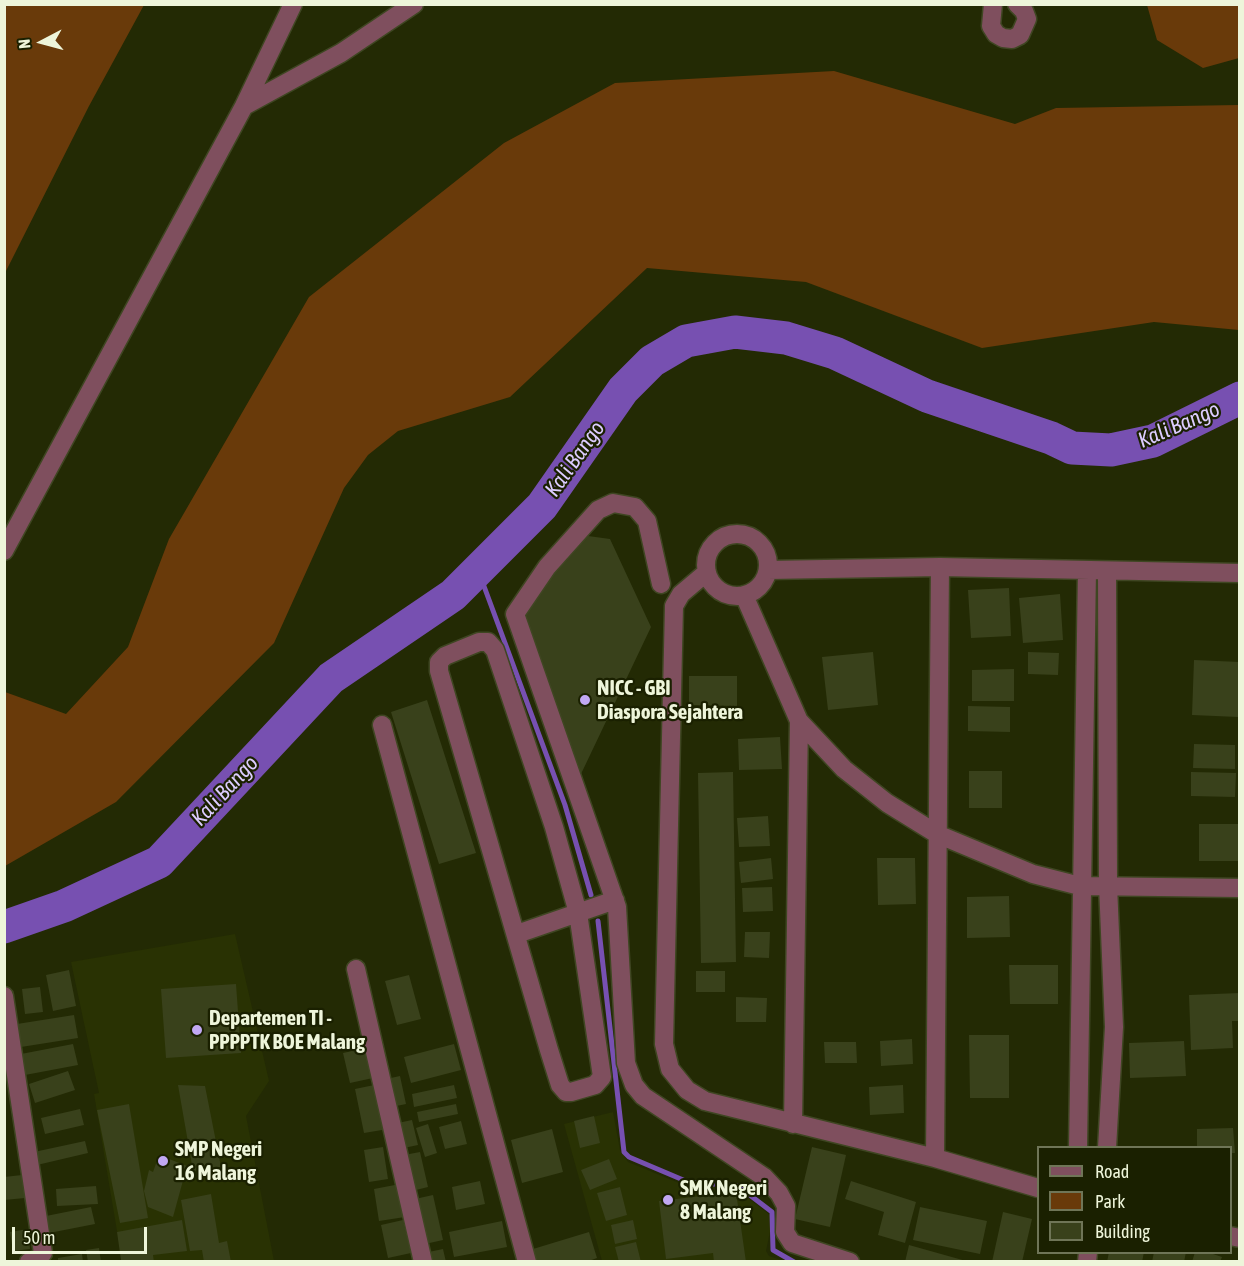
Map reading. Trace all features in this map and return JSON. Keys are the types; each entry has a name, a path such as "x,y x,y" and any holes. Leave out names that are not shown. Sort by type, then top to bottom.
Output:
{"street":[{"path":"4,551 244,106 293,4"},
{"path":"244,106 341,53 414,4"},
{"path":"997,6 991,17 996,33 1003,38 1012,39 1020,35 1027,20 1024,11 1017,4"},
{"path":"661,584 647,521 635,507 613,503 598,510 547,567 515,614 615,900 619,920 626,1063 634,1085 643,1096 764,1178 783,1200 785,1232 792,1243 850,1262"},
{"path":"742,534 753,539 762,547 767,558 768,570 764,581 755,590 744,595 732,596 721,592 712,584 707,572 706,560 711,549 719,540 730,535 742,534"},
{"path":"768,570 940,567 1239,573"},
{"path":"935,1158 940,567"},
{"path":"1078,1146 1080,886 1087,571"},
{"path":"1107,571 1108,885 1114,1027 1107,1146"},
{"path":"707,572 681,594 674,606 664,1044 670,1069 687,1090 705,1101 935,1158 1037,1188"},
{"path":"744,595 799,721 844,769 888,803 937,834 1033,874 1080,886 1239,888"},
{"path":"479,642 488,642 495,650 554,827 578,913 602,1077 595,1085 571,1092 562,1089 439,671 439,662 445,656 479,642"},
{"path":"793,1124 799,721"},
{"path":"382,725 527,1262"},
{"path":"517,934 615,900"},
{"path":"356,969 423,1262"},
{"path":"4,996 12,1097 43,1253 38,1260 28,1262"}],"shaded area":[{"path":"235,934 269,1081 246,1116 274,1261 122,1261 94,1094 99,1093 71,962"},
{"name":"SMK Negeri 8 Malang","path":"613,1112 620,1150 628,1162 684,1185 732,1186 770,1215 771,1227 766,1251 769,1256 784,1261 602,1261 564,1124"}],"green space":[{"path":"5,4 144,5 89,106 5,273"},
{"path":"1147,5 1239,5 1239,58 1203,68 1157,40"},
{"path":"834,71 1015,124 1056,108 1239,105 1239,330 1154,322 982,348 806,282 647,268 510,397 398,431 368,455 344,488 274,643 116,802 5,866 5,692 66,714 128,647 169,539 309,297 504,143 615,83"}],"building":[{"name":"NICC - GBI Diaspora Sejahtera","path":"581,535 610,539 651,627 581,774 521,611"},
{"path":"1009,588 1011,636 971,638 968,590"},
{"path":"1060,594 1063,640 1023,643 1019,598"},
{"path":"873,652 878,705 828,710 822,657"},
{"path":"1028,652 1059,653 1058,675 1028,674"},
{"path":"1194,660 1240,662 1238,717 1192,715"},
{"path":"1014,669 1014,701 972,701 972,670"},
{"path":"689,676 737,676 737,706 689,705"},
{"path":"427,700 476,853 439,864 391,712"},
{"path":"968,706 1010,707 1010,732 968,731"},
{"path":"780,737 782,769 739,770 738,739"},
{"path":"1194,744 1235,745 1235,769 1193,768"},
{"path":"969,771 1002,771 1002,808 969,808"},
{"path":"733,772 736,962 701,963 698,773"},
{"path":"1191,772 1236,773 1235,797 1191,796"},
{"path":"768,816 770,846 739,847 737,818"},
{"path":"1199,824 1240,824 1240,861 1199,861"},
{"path":"771,858 773,879 741,883 739,862"},
{"path":"877,858 915,858 916,904 878,905"},
{"path":"772,887 773,911 743,912 742,888"},
{"path":"1009,896 1010,937 967,938 967,897"},
{"path":"745,932 770,932 769,958 744,957"},
{"path":"1009,965 1058,965 1058,1004 1010,1004"},
{"path":"69,970 76,1006 53,1011 46,975"},
{"path":"696,971 725,971 725,992 696,992"},
{"path":"409,975 421,1019 397,1025 385,981"},
{"path":"236,984 241,1053 166,1058 161,989"},
{"path":"40,987 43,1012 25,1014 22,989"},
{"path":"1240,993 1240,1021 1232,1021 1233,1048 1191,1050 1189,995"},
{"path":"736,997 767,998 766,1022 736,1022"},
{"path":"74,1015 78,1038 21,1047 17,1024"},
{"path":"969,1035 1009,1035 1009,1098 970,1098"},
{"path":"912,1039 913,1064 881,1066 880,1041"},
{"path":"1184,1041 1186,1076 1130,1078 1129,1043"},
{"path":"824,1042 856,1042 857,1063 825,1063"},
{"path":"73,1044 78,1065 25,1075 21,1054"},
{"path":"454,1044 461,1070 411,1083 404,1057"},
{"path":"366,1048 373,1078 350,1083 343,1053"},
{"path":"68,1071 75,1090 35,1103 29,1084"},
{"path":"400,1076 406,1104 392,1107 386,1079"},
{"path":"379,1084 388,1129 364,1133 355,1089"},
{"path":"178,1085 205,1086 221,1167 193,1171"},
{"path":"454,1085 457,1098 414,1107 412,1094"},
{"path":"903,1085 904,1113 870,1115 869,1087"},
{"path":"129,1104 148,1218 120,1223 97,1110"},
{"path":"456,1104 458,1114 419,1122 417,1112"},
{"path":"80,1109 84,1125 45,1134 41,1118"},
{"path":"594,1116 600,1143 580,1148 574,1121"},
{"path":"412,1120 418,1145 399,1149 393,1124"},
{"path":"461,1121 467,1144 445,1149 439,1127"},
{"path":"428,1124 437,1153 425,1157 416,1128"},
{"path":"1233,1128 1235,1153 1232,1153 1232,1146 1197,1146 1197,1129"},
{"path":"552,1129 563,1172 522,1183 511,1140"},
{"path":"85,1141 88,1153 37,1165 34,1152"},
{"path":"383,1147 388,1179 369,1182 364,1150"},
{"path":"812,1147 846,1155 830,1227 795,1219"},
{"path":"420,1152 428,1187 412,1191 404,1155"},
{"path":"159,1155 187,1166 173,1217 148,1207 144,1191 149,1170 153,1172"},
{"path":"609,1159 617,1179 590,1190 581,1170"},
{"path":"22,1175 25,1198 4,1200 4,1177"},
{"path":"480,1181 485,1204 456,1210 452,1187"},
{"path":"851,1181 916,1202 905,1243 878,1235 884,1212 845,1199"},
{"path":"400,1184 405,1217 379,1221 374,1189"},
{"path":"96,1186 98,1204 57,1206 56,1189"},
{"path":"620,1187 627,1215 606,1221 597,1193"},
{"path":"736,1192 746,1262 714,1262 713,1253 666,1259 659,1201"},
{"path":"211,1194 219,1243 227,1241 231,1262 204,1262 202,1250 190,1251 181,1200"},
{"path":"433,1195 443,1240 425,1244 415,1199"},
{"path":"91,1207 95,1224 49,1233 46,1216"},
{"path":"920,1207 987,1221 980,1254 913,1240"},
{"path":"1003,1212 1032,1219 1022,1262 992,1262"},
{"path":"182,1220 187,1251 153,1255 154,1262 121,1260 117,1232"},
{"path":"403,1220 411,1253 388,1258 381,1225"},
{"path":"633,1220 637,1239 615,1244 611,1225"},
{"path":"502,1221 507,1247 454,1257 449,1232"},
{"path":"28,1229 30,1249 13,1251 10,1232"},
{"path":"589,1232 597,1258 586,1262 537,1262 533,1249"},
{"path":"636,1242 641,1262 619,1262 615,1247"},
{"path":"909,1245 966,1261 966,1262 905,1262"},
{"path":"99,1248 101,1262 88,1262 86,1250"},
{"path":"443,1249 446,1262 426,1262 424,1253"},
{"path":"82,1254 83,1262 58,1262 58,1258"},
{"path":"1109,1254 1144,1254 1142,1262 1107,1262"},
{"path":"1154,1254 1186,1254 1184,1262 1152,1262"},
{"path":"1194,1254 1213,1254 1222,1257 1220,1262 1192,1262"}],"waterway":[{"name":"Kali Bango","path":"4,927 64,906 159,862 331,678 453,595 542,506 623,390 652,361 686,341 735,332 786,338 835,353 927,396 1051,438 1072,448 1111,450 1153,441 1240,398"},
{"path":"478,570 565,805 591,895"},
{"path":"598,921 624,1152 629,1157 688,1182 738,1186 772,1212 773,1250 794,1262"}],"place":[{"name":"NICC - GBI Diaspora Sejahtera","path":"585,700"},
{"name":"Departemen TI - PPPPTK BOE Malang","path":"197,1030"},
{"name":"SMP Negeri 16 Malang","path":"163,1161"},
{"name":"SMK Negeri 8 Malang","path":"668,1200"}]}
